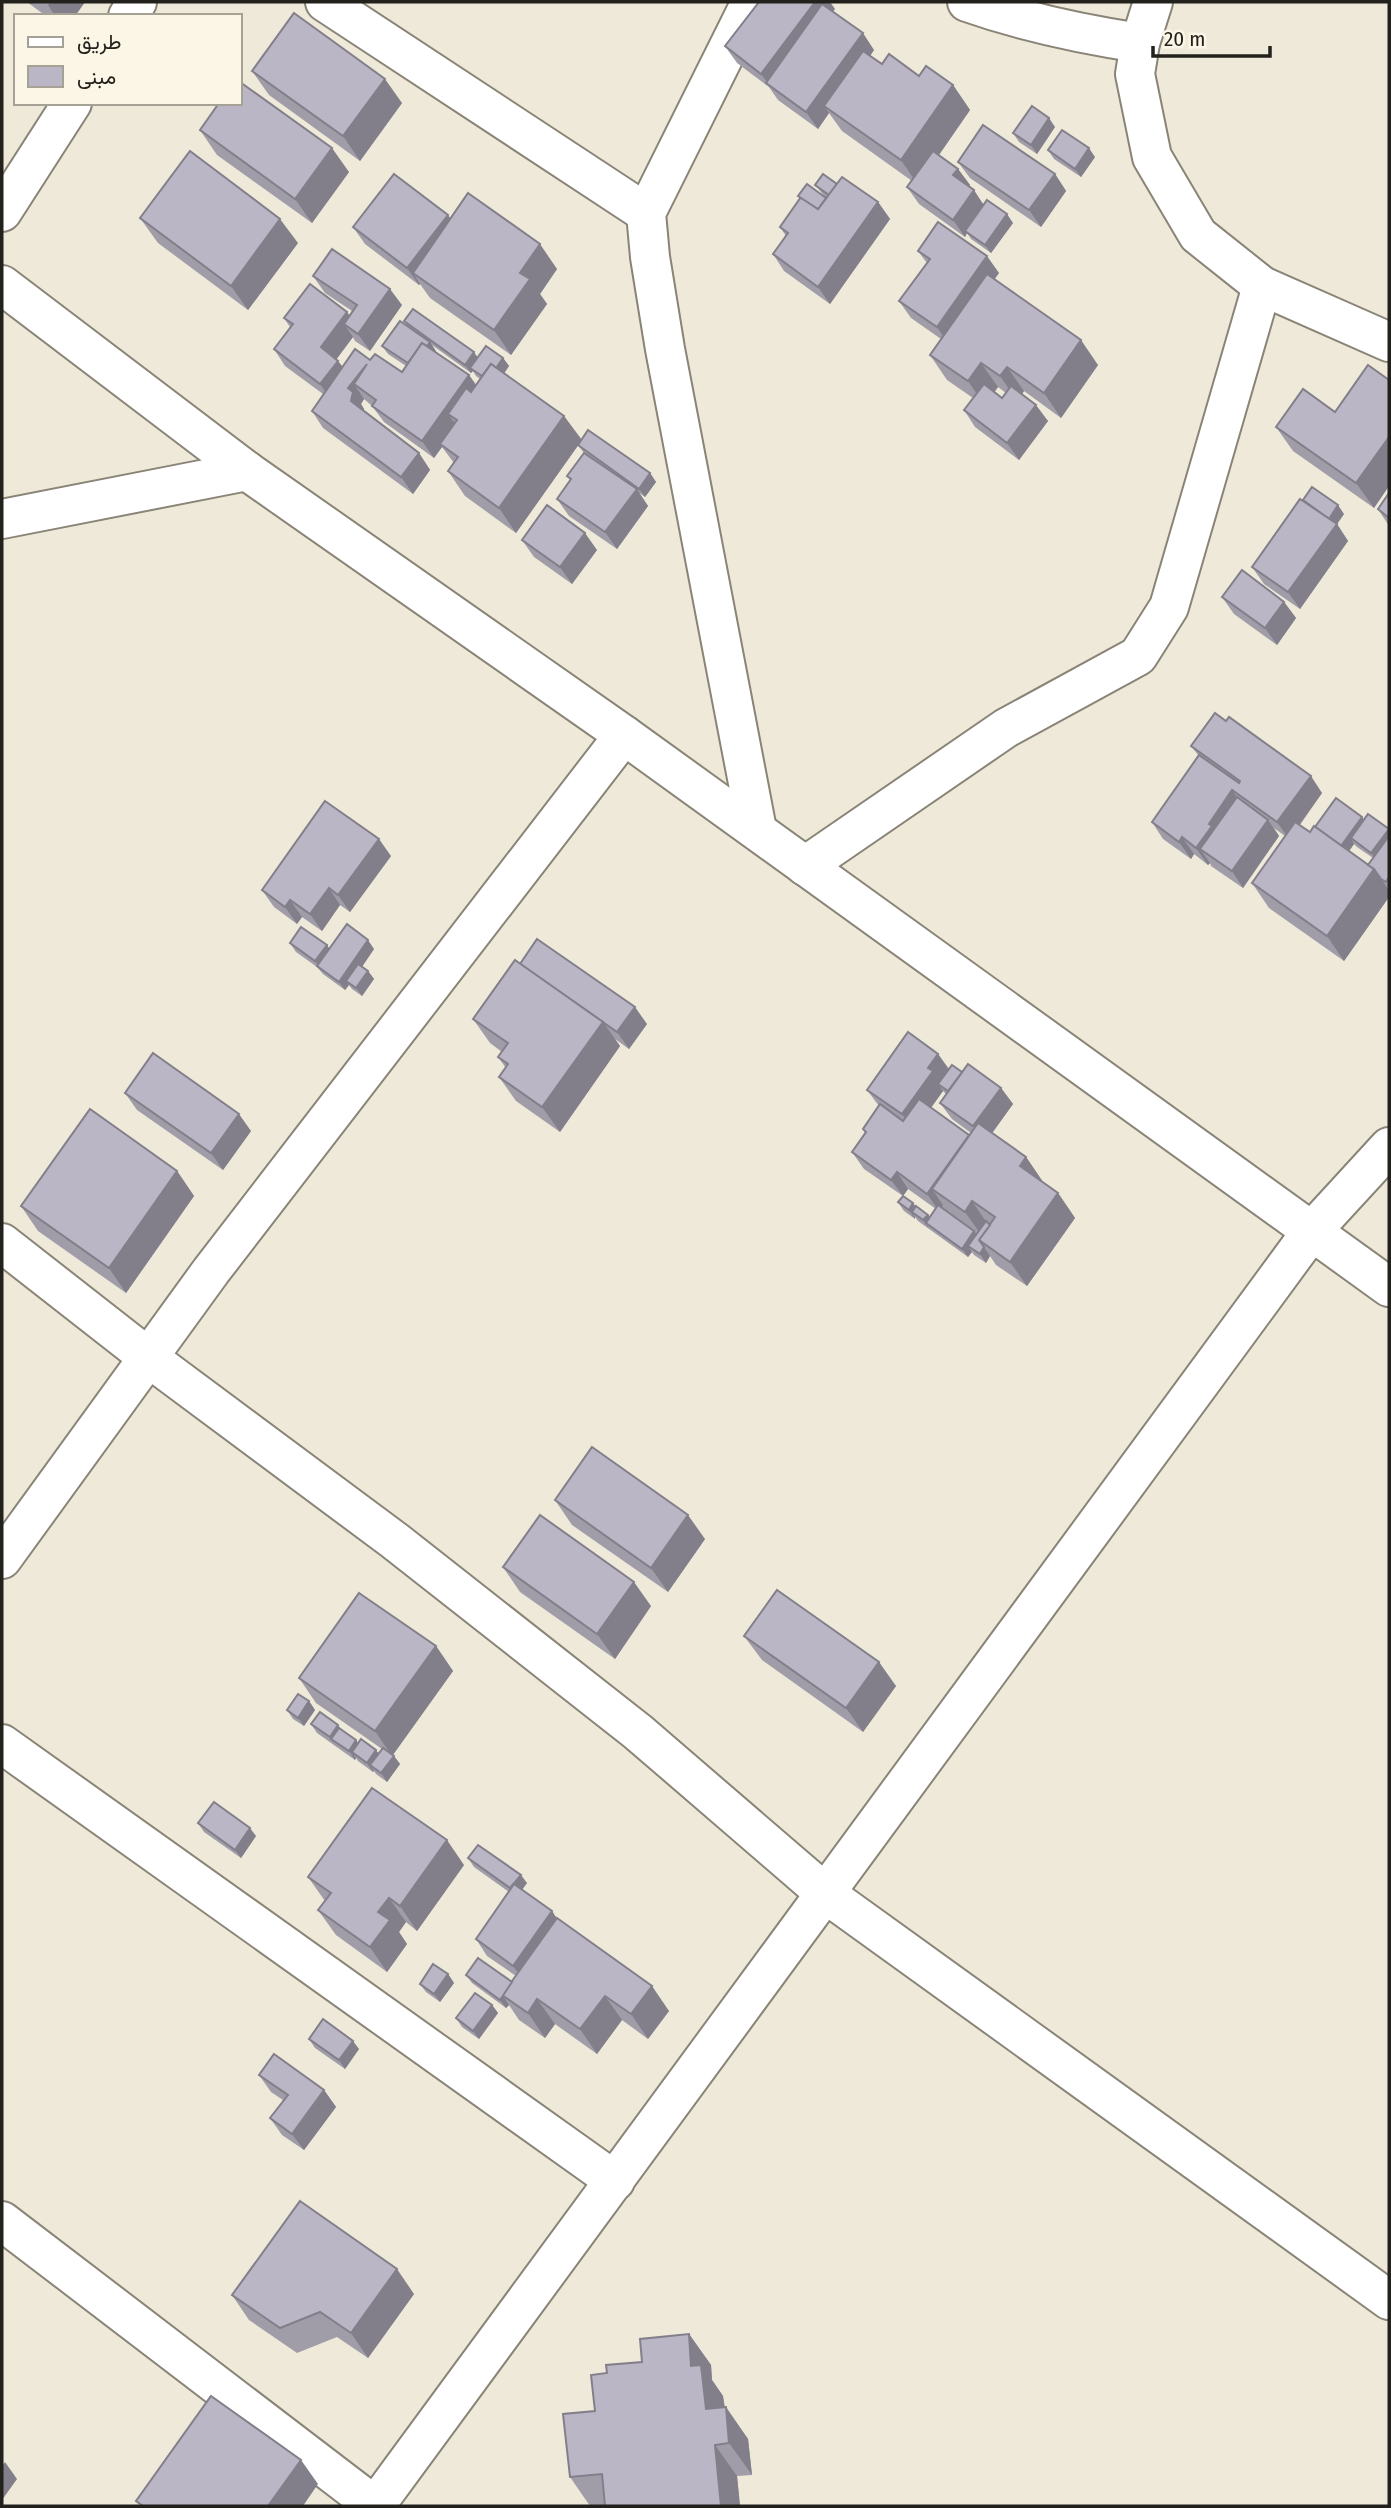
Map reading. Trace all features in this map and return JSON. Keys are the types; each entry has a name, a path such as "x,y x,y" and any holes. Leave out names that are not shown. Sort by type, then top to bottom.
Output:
{"street":[{"path":"325,2 646,213"},
{"path":"751,2 646,213 650,257 665,349 757,830"},
{"path":"967,2 1054,28 1140,43"},
{"path":"1153,2 1140,43 1135,75 1152,157 1198,235 1262,286 1389,342"},
{"path":"2,212 71,105"},
{"path":"2,285 247,471 757,830 1389,1287"},
{"path":"806,866 1006,728 1138,656 1169,607 1262,286"},
{"path":"2,519 247,471"},
{"path":"2,1559 211,1272 624,735"},
{"path":"2,2221 375,2506 1311,1232 1389,1147"},
{"path":"2,1243 149,1358 395,1541 627,1724 826,1894 1389,2300"},
{"path":"2,1744 615,2180"}],"building":[{"path":"759,2 815,2 761,74 725,46"},
{"path":"822,4 863,33 806,112 766,83"},
{"path":"294,13 385,79 343,136 252,71"},
{"path":"863,51 882,64 889,54 919,76 926,66 953,85 901,160 824,106"},
{"path":"242,83 332,148 295,199 200,130 218,105 242,105"},
{"path":"1032,106 1049,118 1031,145 1013,133"},
{"path":"983,125 1055,174 1029,210 958,162"},
{"path":"1062,130 1089,148 1075,169 1048,150"},
{"path":"190,151 280,219 231,286 140,218"},
{"path":"933,151 958,169 953,175 974,190 953,220 907,187"},
{"path":"394,174 448,215 407,268 353,227"},
{"path":"823,174 837,184 829,195 815,185"},
{"path":"842,177 878,202 818,287 773,254 788,233 780,227 801,197 818,209"},
{"path":"807,184 826,198 818,209 798,196"},
{"path":"468,193 540,244 520,273 530,279 494,330 413,273"},
{"path":"987,200 1007,214 985,245 965,231"},
{"path":"938,222 987,256 937,327 899,301 930,259 918,251"},
{"path":"332,249 390,289 358,334 344,324 357,305 313,276"},
{"path":"987,274 1081,340 1044,393 1007,367 1000,376 981,363 968,381 930,355"},
{"path":"310,284 347,312 321,347 338,361 320,384 274,349 293,324 284,318"},
{"path":"413,309 474,352 465,365 404,321"},
{"path":"400,321 430,342 427,346 422,343 408,363 382,346"},
{"path":"422,343 469,375 422,441 372,406 376,400 354,384 367,364 348,388 353,392 351,401 419,453 401,477 312,411 355,349 370,360 375,354 402,372"},
{"path":"486,346 503,358 496,368 491,364 482,376 470,368"},
{"path":"491,364 564,416 499,508 448,471 458,457 440,444 457,420 448,414 466,388 471,392"},
{"path":"1368,365 1389,380 1389,437 1356,483 1276,427 1303,389 1335,412"},
{"path":"984,384 1002,398 1011,386 1036,405 1007,443 964,410"},
{"path":"588,430 650,473 639,489 578,445"},
{"path":"584,453 637,489 605,532 557,499 571,479 567,476"},
{"path":"1312,487 1338,505 1329,519 1303,500"},
{"path":"1389,493 1389,518 1378,509"},
{"path":"1300,499 1337,524 1288,592 1252,567"},
{"path":"547,505 585,533 560,567 522,540"},
{"path":"1242,570 1284,602 1265,628 1222,597"},
{"path":"1215,713 1226,721 1229,717 1311,776 1277,822 1232,790 1196,848 1182,837 1179,842 1152,822 1199,755 1239,783 1240,781 1191,746"},
{"path":"1237,797 1268,820 1232,871 1200,849"},
{"path":"1336,798 1362,817 1341,846 1315,827"},
{"path":"325,801 379,839 338,895 329,888 310,914 290,900 285,907 262,890"},
{"path":"1368,814 1389,829 1371,853 1351,838"},
{"path":"1295,822 1310,832 1314,826 1374,869 1327,936 1252,883"},
{"path":"1389,836 1389,877 1386,882 1368,865"},
{"path":"347,924 368,940 339,982 317,966"},
{"path":"301,927 327,945 315,961 290,943"},
{"path":"537,939 635,1007 617,1032 520,964"},
{"path":"515,960 603,1022 542,1107 499,1077 508,1064 498,1057 508,1043 473,1019"},
{"path":"358,964 368,971 356,988 346,981"},
{"path":"908,1032 938,1054 928,1068 933,1071 902,1114 867,1090"},
{"path":"153,1053 239,1114 211,1153 125,1093"},
{"path":"968,1064 1001,1088 973,1126 940,1103"},
{"path":"952,1065 962,1072 948,1091 938,1084"},
{"path":"919,1099 969,1135 927,1194 897,1172 891,1180 852,1152 880,1104 903,1121"},
{"path":"90,1109 177,1171 109,1268 21,1206"},
{"path":"978,1123 1026,1157 1020,1166 1058,1193 1010,1262 979,1240 995,1217 972,1201 965,1212 932,1189"},
{"path":"903,1196 913,1203 909,1210 898,1202"},
{"path":"938,1205 974,1231 962,1249 926,1223"},
{"path":"916,1206 928,1215 923,1220 912,1212"},
{"path":"986,1221 990,1225 979,1240 984,1247 980,1254 968,1246"},
{"path":"592,1447 688,1515 651,1568 555,1500"},
{"path":"540,1515 634,1582 597,1634 503,1567"},
{"path":"777,1590 879,1662 846,1708 744,1636"},
{"path":"359,1593 436,1646 375,1731 299,1678"},
{"path":"298,1694 309,1701 298,1718 287,1710"},
{"path":"320,1712 338,1725 330,1737 311,1724"},
{"path":"339,1728 356,1740 349,1751 331,1739"},
{"path":"361,1739 376,1750 367,1763 352,1752"},
{"path":"383,1748 394,1756 381,1773 370,1765"},
{"path":"372,1788 447,1840 400,1906 389,1898 378,1912 390,1920 370,1947 318,1910 331,1893 308,1877"},
{"path":"214,1802 250,1828 235,1850 198,1823"},
{"path":"478,1845 521,1875 510,1888 468,1858"},
{"path":"514,1884 552,1911 513,1966 476,1939"},
{"path":"557,1918 652,1986 631,2014 605,1996 580,2029 537,1999 528,2013 502,1995"},
{"path":"478,1958 512,1982 500,2000 466,1975"},
{"path":"433,1964 448,1974 434,1994 420,1984"},
{"path":"475,1993 492,2005 473,2031 456,2018"},
{"path":"323,2019 353,2041 339,2060 309,2039"},
{"path":"274,2054 324,2090 292,2134 270,2118 288,2095 259,2075"},
{"path":"300,2201 397,2269 351,2333 320,2312 280,2328 232,2295"},
{"path":"689,2334 691,2366 701,2365 706,2409 726,2407 729,2443 715,2445 721,2506 605,2506 602,2474 570,2477 563,2414 595,2411 591,2375 607,2373 606,2365 642,2362 640,2339"},
{"path":"211,2396 301,2460 268,2506 143,2506 136,2501"}]}
